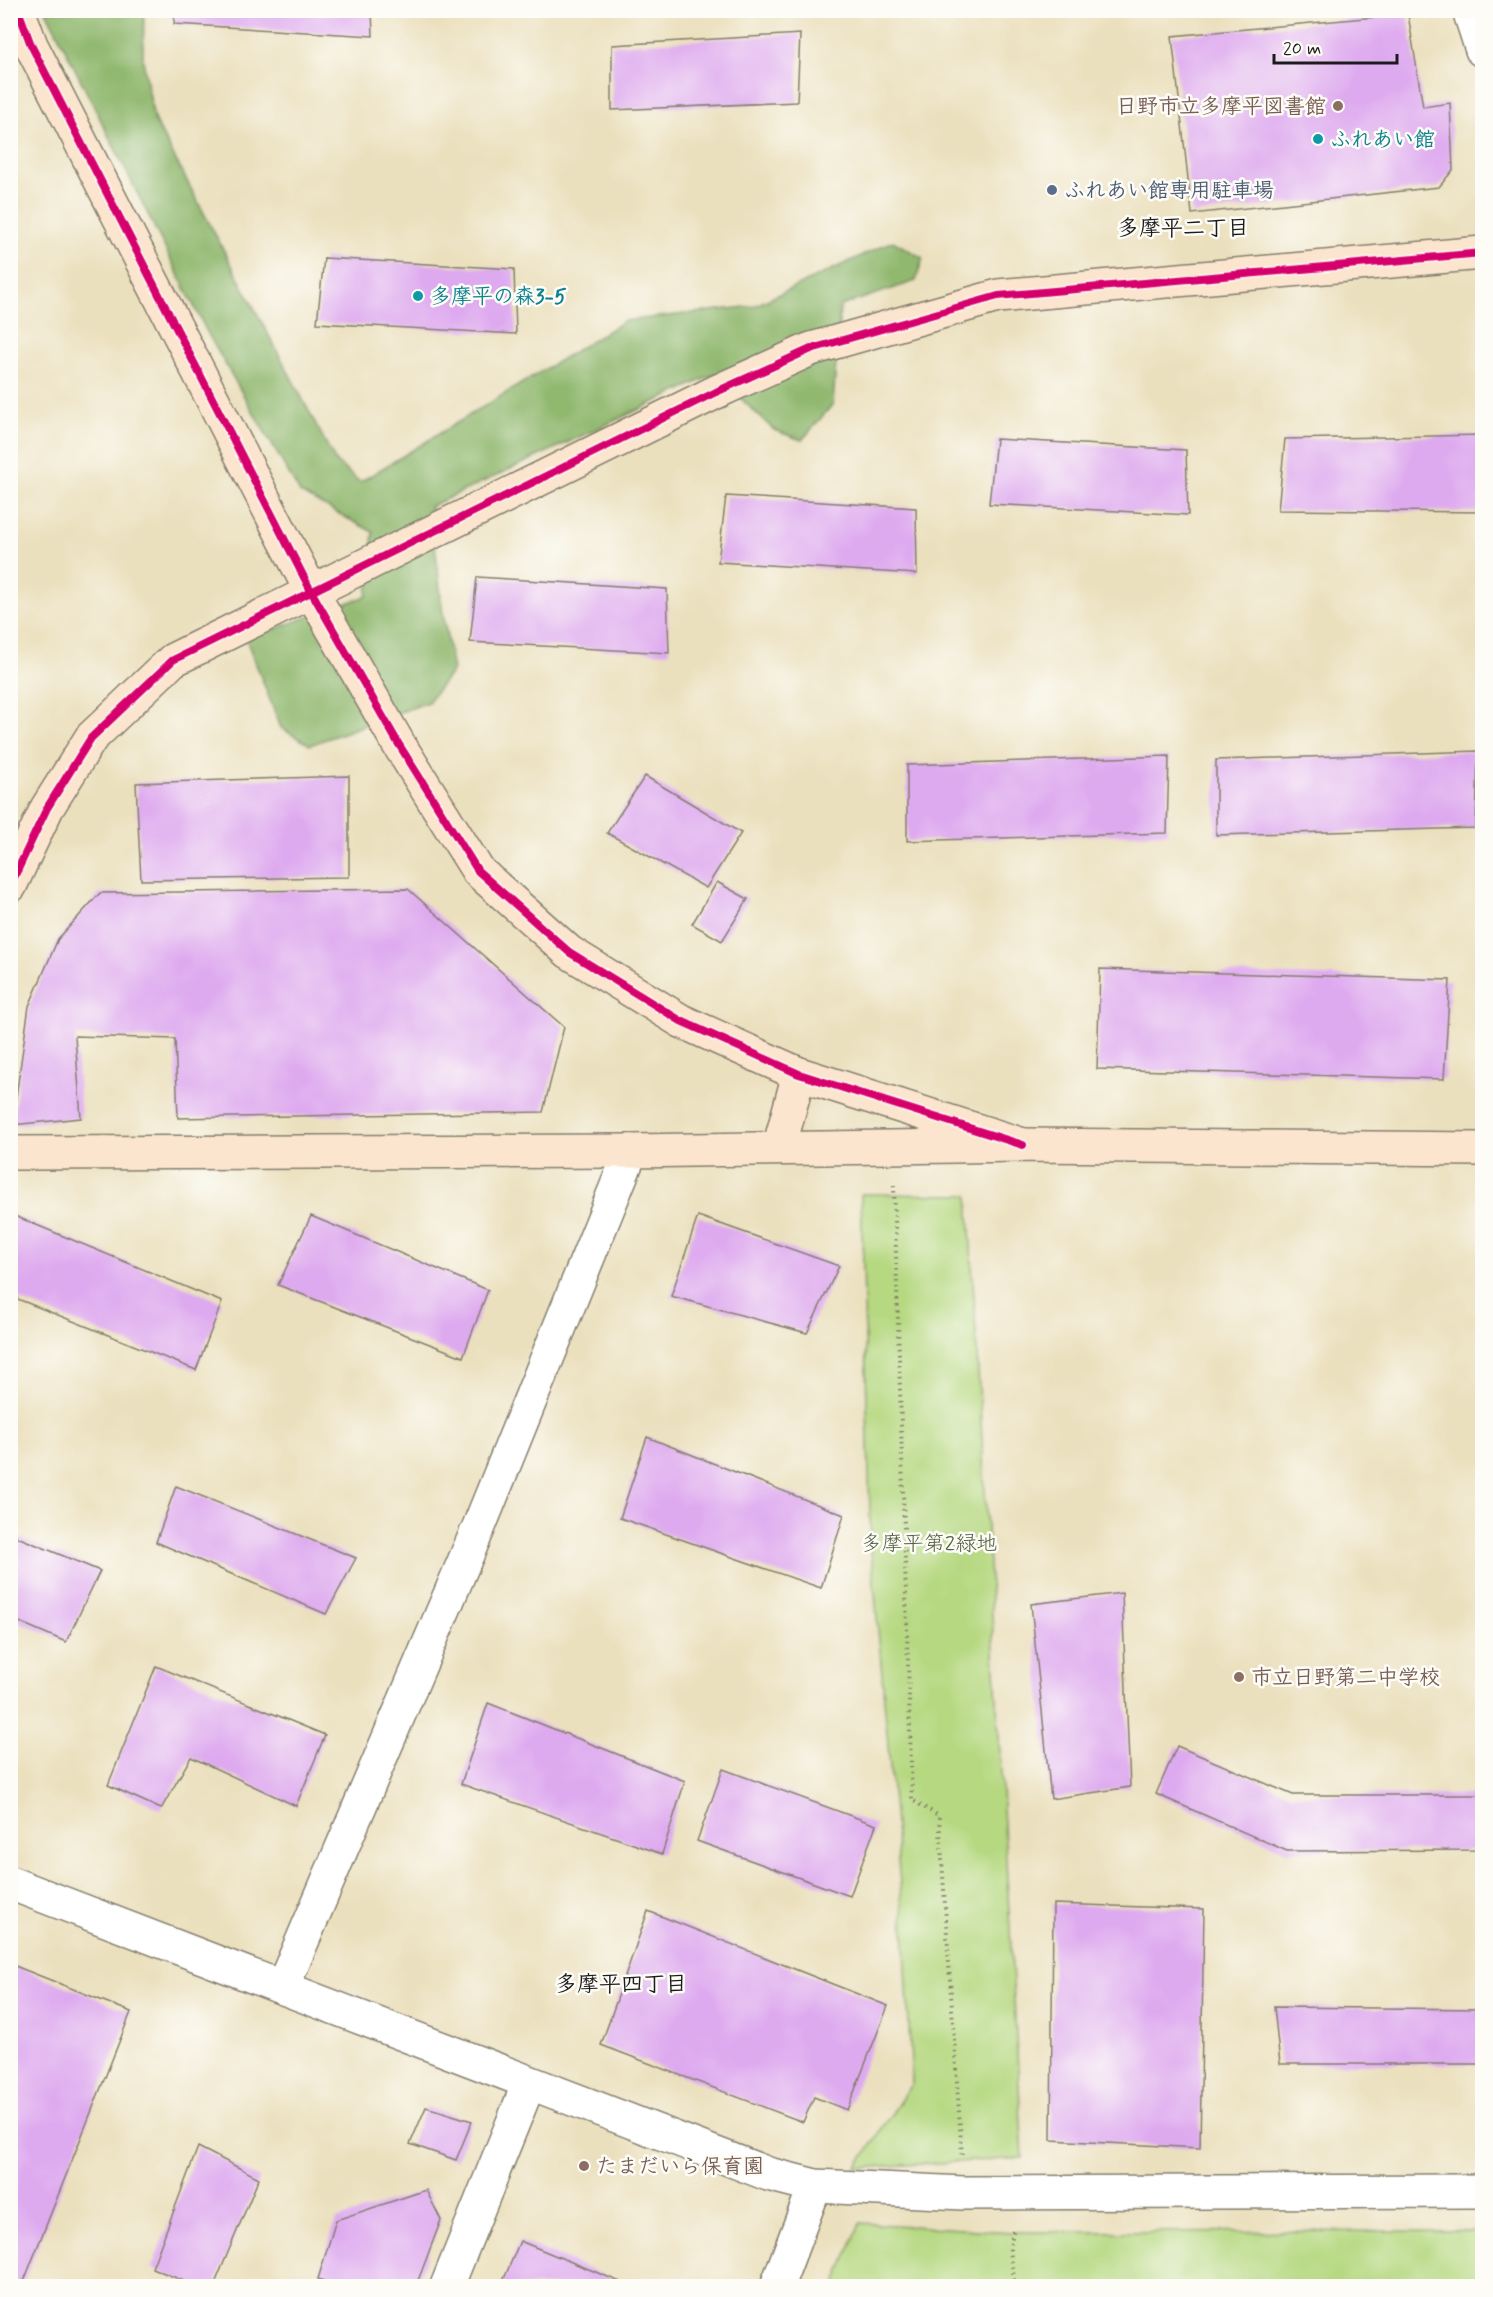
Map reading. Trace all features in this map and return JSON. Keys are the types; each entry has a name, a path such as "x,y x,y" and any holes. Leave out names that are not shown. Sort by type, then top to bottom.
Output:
{"street":[{"path":"18,10 31,45 311,591 398,743 478,871 569,952 681,1021 799,1074 1023,1145"},
{"path":"1469,10 1482,50"},
{"path":"10,886 47,808 91,738 173,660 716,392 811,349 998,296 1482,253"},
{"path":"779,1149 799,1074"},
{"path":"10,1153 631,1151 1023,1145 1482,1149"},
{"path":"282,1986 478,1529 631,1151"},
{"path":"10,1882 768,2174 816,2186 1012,2194 1482,2191"},
{"path":"447,2286 529,2083"},
{"path":"777,2286 816,2186"}],"path":[{"path":"893,1147 912,1800 939,1816 964,2193"},
{"path":"1012,2194 1013,2232 1010,2250 1015,2286"}],"green space":[{"path":"46,11 144,11 143,60 154,119 336,462 360,482 624,321 754,306 893,241 923,258 916,281 840,306 833,404 802,440 774,430 715,374 431,506 442,608 453,670 428,702 310,745 281,728 246,639 367,596 373,532 300,493 209,336"},
{"name":"多摩平第2緑地","path":"861,1194 968,1195 1023,2158 856,2168 912,2083 904,1929 871,1548"},
{"path":"860,2223 1013,2232 1482,2231 1482,2286 835,2286"}],"building":[{"path":"175,10 372,10 373,36 174,24"},
{"name":"ふれあい館","path":"1408,14 1423,107 1450,103 1453,170 1439,187 1192,214 1172,36"},
{"path":"800,34 797,102 612,110 612,45"},
{"name":"多摩平の森3-5","path":"324,258 514,269 516,334 317,323"},
{"path":"1482,435 1482,512 1278,510 1285,439"},
{"path":"996,439 1186,450 1188,515 989,504"},
{"path":"726,496 916,508 917,574 718,562"},
{"path":"477,577 667,589 669,653 470,642"},
{"path":"1478,751 1476,828 1216,835 1216,760"},
{"path":"1169,756 1167,833 907,841 907,765"},
{"path":"349,776 349,877 141,880 136,783"},
{"path":"645,776 741,833 706,888 607,833"},
{"path":"717,882 748,899 722,941 692,924"},
{"path":"408,889 564,1027 543,1112 178,1118 175,1039 75,1036 81,1118 12,1125 29,1006 58,939 100,893"},
{"path":"1100,969 1450,980 1444,1079 1097,1069"},
{"path":"10,1214 222,1302 196,1370 10,1296"},
{"path":"311,1216 488,1290 463,1357 278,1285"},
{"path":"698,1216 839,1266 807,1333 671,1296"},
{"path":"647,1437 844,1515 821,1588 620,1518"},
{"path":"176,1486 356,1558 326,1614 156,1542"},
{"path":"10,1534 100,1571 66,1642 10,1618"},
{"path":"1122,1593 1130,1787 1051,1799 1031,1604"},
{"path":"156,1666 325,1735 296,1806 191,1757 161,1809 108,1785"},
{"path":"488,1703 685,1781 662,1854 461,1784"},
{"path":"1177,1746 1293,1795 1482,1795 1482,1850 1287,1851 1156,1794"},
{"path":"723,1769 876,1825 850,1896 697,1841"},
{"path":"1053,1904 1204,1909 1200,2148 1051,2140"},
{"path":"648,1911 888,2006 847,2110 814,2097 803,2122 601,2045"},
{"path":"10,1964 131,2012 22,2286 10,2286"},
{"path":"1274,2007 1482,2009 1482,2064 1280,2064"},
{"path":"426,2107 472,2121 456,2160 410,2144"},
{"path":"198,2147 259,2178 214,2286 196,2286 152,2268"},
{"path":"426,2190 441,2220 416,2286 337,2286 318,2279 336,2220"},
{"path":"520,2241 630,2286 501,2286"}],"cycle path":[{"path":"18,10 31,45 311,591 398,743 478,871 569,952 681,1021 799,1074 1023,1145"},
{"path":"10,886 47,808 91,738 173,660 716,392 811,349 998,296 1482,253"}],"place":[{"name":"日野市立多摩平図書館","path":"1338,106"},
{"name":"ふれあい館","path":"1318,139"},
{"name":"ふれあい館専用駐車場","path":"1052,190"},
{"name":"多摩平の森3-5","path":"418,296"},
{"name":"市立日野第二中学校","path":"1239,1677"},
{"name":"たまだいら保育園","path":"584,2166"}],"district":[{"name":"多摩平二丁目","path":"1183,227"},
{"name":"多摩平四丁目","path":"621,1983"}]}
